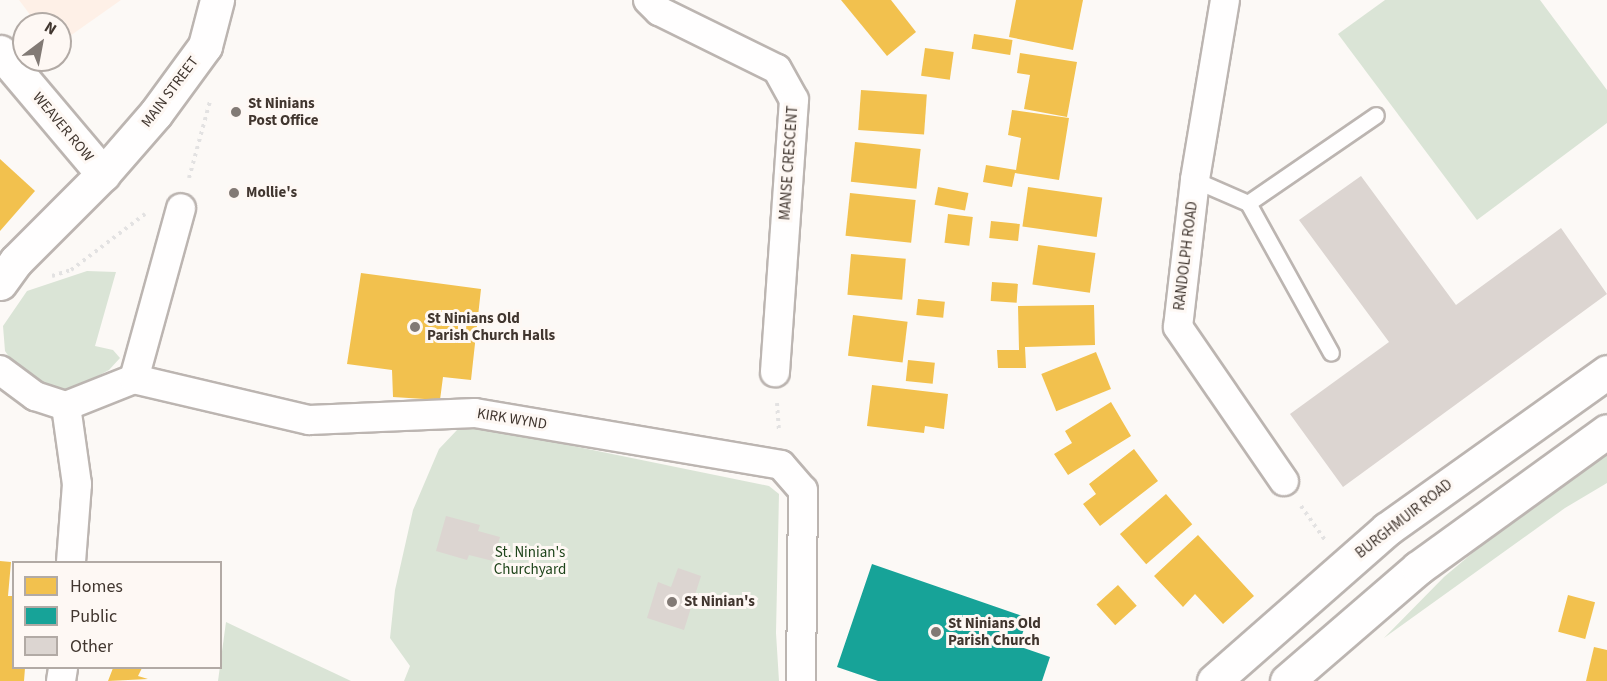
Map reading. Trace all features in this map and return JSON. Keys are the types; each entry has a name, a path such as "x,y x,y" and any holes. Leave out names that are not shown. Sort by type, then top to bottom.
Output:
{"main road":[{"name":"MAIN STREET","path":"8,272 104,174 180,81 205,45 217,0"},
{"name":"WEAVER ROW","path":"0,52 104,174"},
{"name":"BURGHMUIR ROAD","path":"1214,681 1387,529 1607,372"},
{"path":"1287,681 1418,568 1607,431"}],"street":[{"name":"MANSE CRESCENT","path":"648,0 659,11 777,69 794,100 775,372"},
{"name":"RANDOLPH ROAD","path":"1225,0 1195,180 1178,327 1284,481"},
{"path":"0,370 34,396 66,406 134,379 181,208"},
{"name":"KIRK WYND","path":"134,379 309,420 475,413 781,465"},
{"path":"66,406 77,484 71,561"},
{"path":"781,465 803,490 801,681"}],"lane":[{"path":"1248,203 1376,115"},
{"path":"1195,180 1248,203 1331,352"}],"path":[{"path":"180,81 211,96 181,208"},
{"path":"8,272 41,279 71,270 152,208"},
{"path":"775,372 781,465"},
{"path":"1284,481 1344,567"}],"shaded area":[{"path":"19,0 121,0 72,35 72,12 28,12"}],"green space":[{"path":"1385,0 1540,0 1607,90 1607,123 1477,220 1338,34"},
{"path":"87,271 116,272 95,346 113,350 120,358 109,370 70,391 53,392 18,370 5,351 3,326 27,291"},
{"name":"St. Ninian's Churchyard","path":"485,428 769,486 779,494 776,633 779,681 404,681 410,666 390,638 395,590 413,510 439,449 457,430"},
{"path":"1607,452 1607,483 1565,508 1384,638 1444,577 1533,502"},
{"path":"226,622 351,681 218,681 220,669 222,669"}],"building: Homes":[{"path":"841,0 891,0 916,32 887,56"},
{"path":"1016,0 1083,0 1073,50 1009,37"},
{"path":"974,34 1013,40 1010,55 972,49"},
{"path":"925,48 954,52 950,80 921,76"},
{"path":"1020,53 1077,62 1067,117 1024,109 1030,75 1017,73"},
{"path":"861,90 927,95 924,135 858,130"},
{"path":"1012,110 1069,118 1059,180 1015,173 1012,187 983,182 986,165 1016,170 1021,138 1008,135"},
{"path":"855,142 921,149 916,189 851,182"},
{"path":"0,159 35,191 0,231"},
{"path":"938,187 968,193 965,211 935,205"},
{"path":"1028,187 1102,197 1097,237 1022,227"},
{"path":"850,193 916,200 911,243 846,236"},
{"path":"948,214 973,217 969,246 944,243"},
{"path":"991,221 1020,224 1018,241 989,238"},
{"path":"1038,245 1095,253 1090,293 1032,285"},
{"path":"851,254 906,259 902,300 847,295"},
{"name":"St Ninians Old Parish Church Halls","path":"361,273 481,289 471,380 443,377 440,400 393,397 392,370 347,364"},
{"path":"992,282 1018,284 1017,303 991,301"},
{"path":"918,299 945,302 943,318 916,315"},
{"path":"1094,305 1095,345 1025,347 1026,368 998,368 997,350 1019,350 1018,306"},
{"path":"853,315 908,322 903,362 848,356"},
{"path":"1096,352 1111,389 1056,411 1041,374"},
{"path":"908,360 935,363 933,384 906,381"},
{"path":"872,385 948,394 944,429 925,426 924,433 867,426"},
{"path":"1111,402 1131,436 1068,475 1054,454 1072,443 1065,431"},
{"path":"1134,449 1158,481 1100,526 1083,504 1096,494 1089,484"},
{"path":"1166,494 1192,524 1146,564 1120,534"},
{"path":"1198,535 1254,596 1223,624 1195,594 1183,607 1154,576"},
{"path":"0,561 11,562 8,596 12,596 12,669 25,669 24,681 0,681"},
{"path":"1118,585 1137,606 1115,625 1096,604"},
{"path":"1568,595 1595,602 1585,639 1558,632"},
{"path":"1594,647 1607,650 1607,681 1586,681"},
{"path":"113,669 142,669 138,676 148,679 108,681"}],"building: Public":[{"name":"St Ninians Old Parish Church","path":"872,564 1028,618 1018,646 1050,657 1042,681 878,681 837,667"}],"building: Other":[{"path":"1361,176 1456,305 1561,228 1607,294 1343,487 1290,414 1389,342 1299,220"},
{"path":"446,516 480,525 478,531 500,537 493,561 469,555 467,560 436,551"},
{"name":"St Ninian's","path":"678,568 701,576 684,630 647,618 658,582 671,587"}],"place":[{"name":"St Ninians Post Office","path":"236,112"},
{"name":"Mollie's","path":"234,193"},
{"name":"St Ninians Old Parish Church Halls","path":"415,327"},
{"name":"St Ninian's","path":"672,602"},
{"name":"St Ninians Old Parish Church","path":"936,632"}]}
